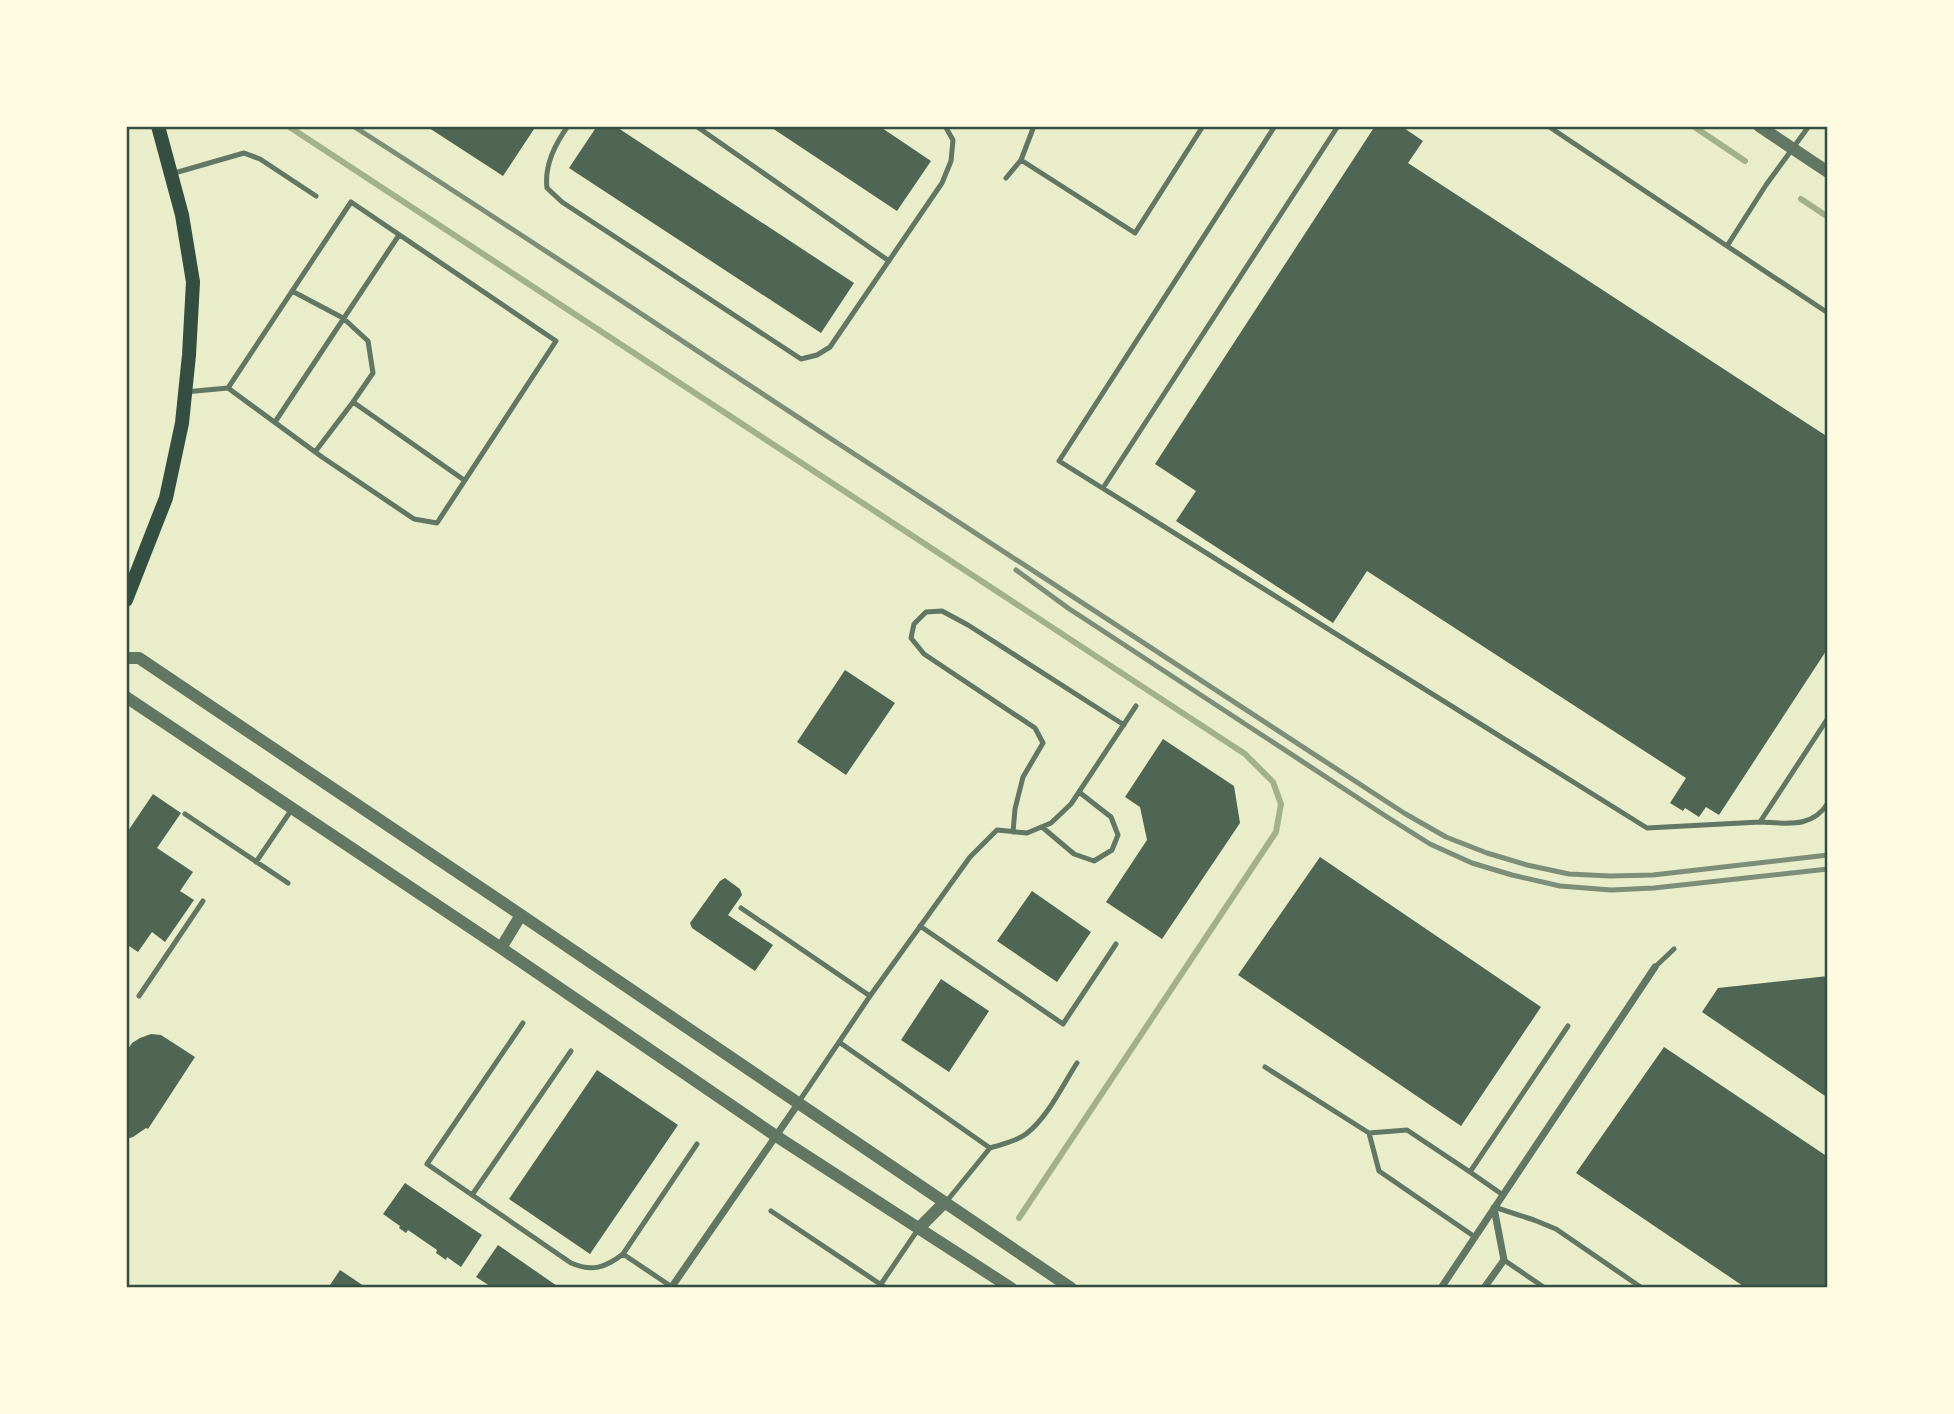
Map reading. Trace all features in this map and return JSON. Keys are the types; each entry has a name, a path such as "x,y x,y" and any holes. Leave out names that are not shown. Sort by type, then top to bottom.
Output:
{"main road":[{"path":"126,600 166,498 182,424 190,355 193,282 182,215 158,126"}],"street":[{"path":"1759,126 1828,172"},
{"path":"126,658 139,658 1071,1288"},
{"path":"126,697 776,1136 1010,1288"},
{"path":"501,948 521,915"},
{"path":"1441,1288 1655,967"},
{"path":"672,1288 798,1104"},
{"path":"919,1228 944,1203"},
{"path":"1484,1288 1504,1260 1494,1208"}],"lane":[{"path":"568,126 556,142 545,176 547,188 562,202 801,359 817,355 830,347 942,183 951,161 953,139 944,126"},
{"path":"696,126 889,261"},
{"path":"1006,178 1021,160 1034,126"},
{"path":"1021,160 1135,233 1203,126"},
{"path":"1275,126 1059,461 1647,828 1760,822 1805,823 1824,810 1828,803"},
{"path":"1103,488 1338,126"},
{"path":"1548,126 1828,313"},
{"path":"1727,246 1766,185 1809,126"},
{"path":"171,174 244,153 260,159 316,196"},
{"path":"186,392 228,388 314,452 414,519 437,523 555,341 351,202 228,388"},
{"path":"275,422 399,235"},
{"path":"292,291 343,318 368,341 373,373 314,452"},
{"path":"353,402 464,480"},
{"path":"1013,832 1015,809 1023,777 1043,743 1035,729 924,654 911,638 914,624 926,612 942,611 968,625 1124,725"},
{"path":"798,1104 870,996 970,857 997,830 1027,833 1051,823 1071,804 1136,706"},
{"path":"1760,822 1828,718"},
{"path":"1042,827 1074,854 1094,861 1112,850 1118,835 1111,817 1079,792"},
{"path":"256,862 292,808"},
{"path":"185,814 288,883"},
{"path":"139,996 203,901"},
{"path":"741,908 870,996"},
{"path":"920,926 1063,1024 1116,944"},
{"path":"1655,967 1674,949"},
{"path":"523,1023 427,1164 571,1263 582,1268 595,1268 610,1264 623,1254 697,1144"},
{"path":"1470,1172 1568,1026"},
{"path":"839,1042 990,1148"},
{"path":"472,1195 570,1051"},
{"path":"944,1203 990,1148 1009,1143 1026,1134 1042,1117 1077,1063"},
{"path":"1265,1066 1368,1133 1407,1130 1503,1195"},
{"path":"1368,1133 1379,1171 1475,1237"},
{"path":"1494,1208 1556,1229 1642,1288"},
{"path":"771,1211 884,1286 919,1228"},
{"path":"623,1254 672,1288"},
{"path":"1504,1260 1545,1288"}],"building":[{"path":"426,126 536,126 503,176"},
{"path":"597,126 615,126 854,283 821,333 569,168"},
{"path":"769,126 879,126 931,161 897,211"},
{"path":"1375,126 1401,126 1423,141 1408,163 1828,437 1828,648 1719,815 1706,807 1699,817 1670,803 1686,778 1367,571 1333,623 1176,521 1196,491 1155,464"},
{"path":"845,670 895,703 846,775 797,742"},
{"path":"1163,739 1234,786 1240,823 1162,939 1106,902 1147,840 1140,807 1125,797"},
{"path":"153,794 181,813 157,848 193,872 180,891 194,900 165,942 152,932 138,952 126,944 126,834"},
{"path":"1320,857 1541,1007 1461,1126 1238,975"},
{"path":"725,878 740,889 742,895 728,915 773,945 755,971 692,928 690,923 720,881"},
{"path":"1032,891 1091,932 1057,982 997,941"},
{"path":"1828,976 1828,1098 1702,1012 1718,988"},
{"path":"941,979 989,1011 949,1072 901,1040"},
{"path":"151,1034 161,1035 195,1057 148,1129 126,1139 126,1052 132,1043"},
{"path":"1664,1047 1828,1157 1828,1288 1746,1288 1576,1173"},
{"path":"597,1070 678,1125 590,1254 509,1199"},
{"path":"405,1183 482,1235 461,1267 447,1257 446,1260 436,1253 437,1250 408,1230 406,1233 383,1214"},
{"path":"498,1245 560,1288 493,1288 476,1277"},
{"path":"340,1270 367,1288 328,1288"}],"waterway":[{"path":"288,126 1245,754 1273,782 1281,804 1276,832 1019,1218"},
{"path":"1693,126 1745,161"},
{"path":"1801,199 1828,217"}],"railway":[{"path":"353,126 1404,813 1446,837 1527,865 1569,874 1610,876 1653,875 1828,855"},
{"path":"1016,570 1068,608 1384,815 1430,844 1472,863 1560,886 1611,890 1654,888 1828,869"}]}
